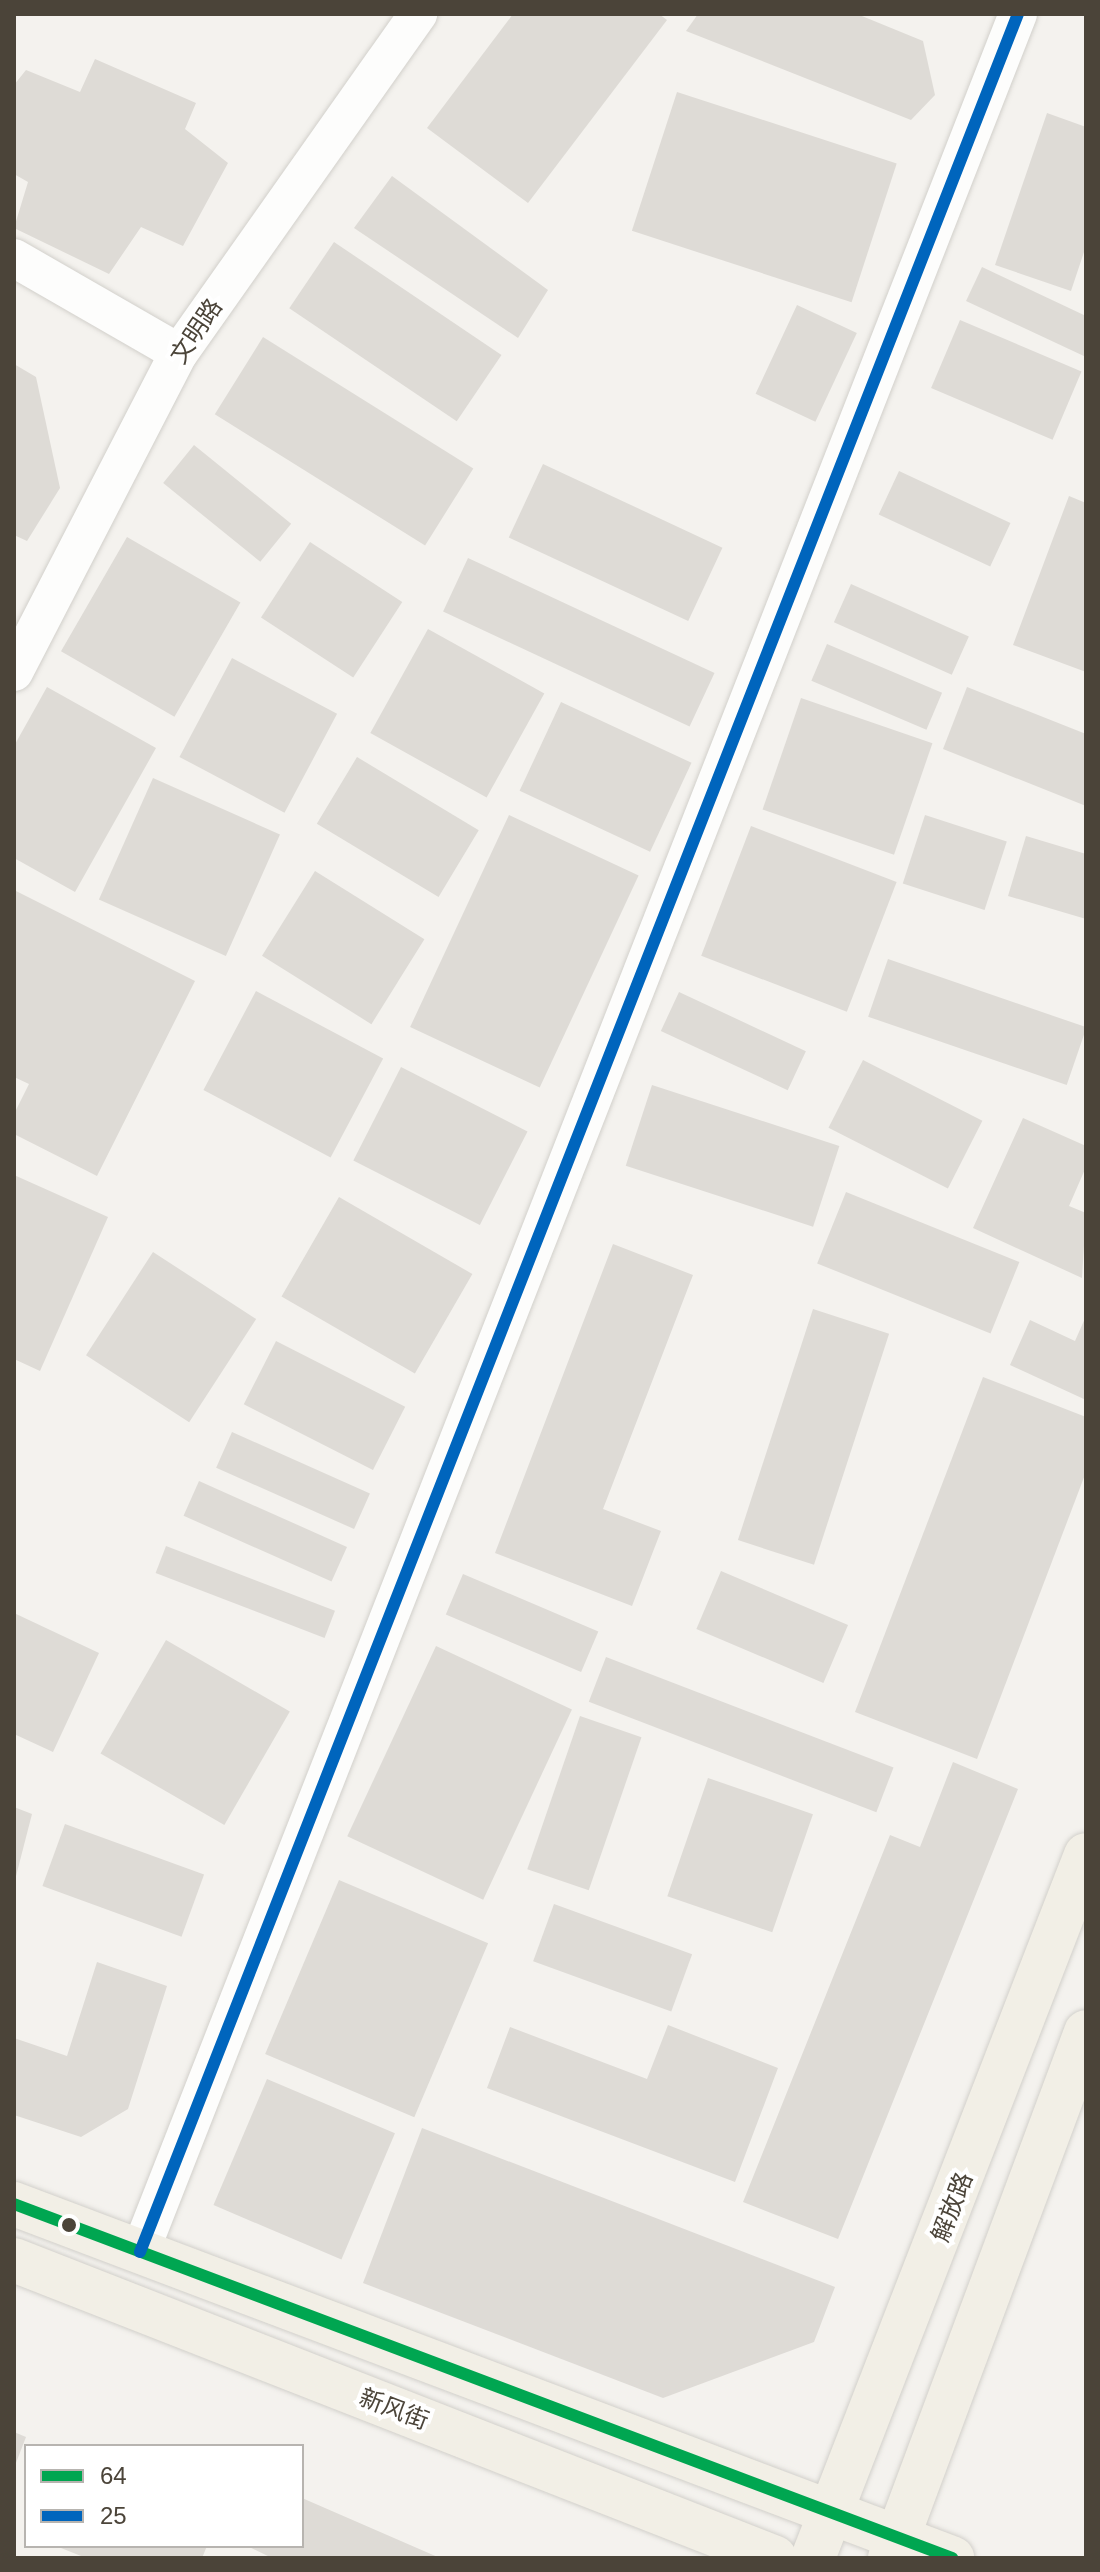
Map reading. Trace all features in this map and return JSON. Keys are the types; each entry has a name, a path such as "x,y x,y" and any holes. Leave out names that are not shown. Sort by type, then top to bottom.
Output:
{"main road":[{"name":"解放路","path":"813,2558 833,2514 1086,1855"},
{"path":"894,2548 1082,2057"},
{"path":"14,2204 833,2514 894,2548 952,2558"},
{"name":"新风街","path":"14,2260 775,2558"}],"street":[{"name":"文明路","path":"14,672 179,353 418,14"},
{"path":"140,2252 1018,14"},
{"path":"14,258 179,353"}],"building":[{"path":"513,14 659,14 667,20 528,203 427,128"},
{"path":"698,14 857,14 923,41 935,95 911,120 686,31"},
{"path":"95,59 196,103 185,129 228,163 183,246 141,227 109,274 14,228 28,182 14,174 14,85 26,70 80,92"},
{"path":"677,92 897,163 852,302 632,231"},
{"path":"1047,113 1086,127 1086,246 1071,291 995,265"},
{"path":"392,176 548,290 518,338 354,228"},
{"path":"334,242 501,355 457,421 289,308"},
{"path":"982,267 1086,316 1086,357 966,301"},
{"path":"797,305 857,333 815,422 756,394"},
{"path":"960,320 1082,372 1053,440 931,388"},
{"path":"263,337 473,468 425,546 215,414"},
{"path":"14,364 36,377 60,488 27,541 14,535"},
{"path":"194,445 291,524 260,562 163,483"},
{"path":"543,464 722,548 688,621 509,537"},
{"path":"899,471 1010,523 990,566 879,515"},
{"path":"1069,496 1086,503 1086,672 1013,645"},
{"path":"127,537 240,602 174,717 61,651"},
{"path":"310,542 402,602 353,677 261,617"},
{"path":"468,558 715,673 690,726 443,611"},
{"path":"851,584 969,636 952,675 834,622"},
{"path":"428,629 544,693 487,798 370,733"},
{"path":"827,644 942,693 926,730 811,681"},
{"path":"232,658 337,714 284,813 179,757"},
{"path":"47,687 156,748 75,892 14,858 14,746"},
{"path":"967,687 1086,734 1086,806 943,749"},
{"path":"801,698 932,743 894,855 763,810"},
{"path":"561,702 692,763 650,852 520,791"},
{"path":"357,757 479,830 439,897 317,824"},
{"path":"153,778 280,835 226,956 99,900"},
{"path":"509,815 639,875 540,1088 410,1027"},
{"path":"925,815 1007,842 985,910 903,883"},
{"path":"751,826 897,882 847,1012 701,956"},
{"path":"1026,836 1086,854 1086,919 1008,896"},
{"path":"315,871 424,939 371,1024 262,956"},
{"path":"14,890 195,981 97,1176 14,1134 14,1114 29,1084 14,1077"},
{"path":"888,959 1086,1027 1067,1085 868,1017"},
{"path":"256,991 383,1059 331,1157 203,1090"},
{"path":"679,992 806,1051 788,1090 661,1031"},
{"path":"863,1060 982,1121 948,1189 828,1128"},
{"path":"401,1067 528,1131 480,1225 353,1161"},
{"path":"652,1085 839,1146 813,1227 626,1166"},
{"path":"1023,1118 1086,1146 1086,1167 1069,1206 1086,1213 1082,1278 973,1228"},
{"path":"14,1175 108,1217 40,1371 14,1359"},
{"path":"846,1192 1019,1262 991,1333 817,1263"},
{"path":"339,1197 472,1274 415,1374 282,1297"},
{"path":"613,1244 693,1275 603,1509 661,1531 632,1606 495,1553"},
{"path":"153,1252 256,1319 189,1422 86,1355"},
{"path":"813,1309 889,1334 814,1565 738,1540"},
{"path":"1086,1316 1086,1400 1010,1365 1030,1320 1075,1341"},
{"path":"276,1341 405,1407 373,1470 244,1404"},
{"path":"983,1377 1086,1417 1086,1472 977,1759 855,1712"},
{"path":"232,1432 370,1493 354,1529 216,1468"},
{"path":"199,1481 347,1547 332,1582 184,1516"},
{"path":"166,1546 335,1611 325,1638 156,1573"},
{"path":"721,1571 848,1625 823,1683 696,1629"},
{"path":"463,1574 598,1631 581,1672 446,1615"},
{"path":"14,1613 99,1653 53,1752 14,1734"},
{"path":"166,1640 290,1712 224,1825 100,1753"},
{"path":"436,1646 572,1709 483,1900 347,1836"},
{"path":"606,1657 894,1767 876,1812 589,1702"},
{"path":"580,1716 641,1737 589,1890 527,1869"},
{"path":"953,1762 1018,1789 838,2239 743,2202 890,1835 920,1847"},
{"path":"708,1778 813,1814 772,1932 667,1896"},
{"path":"14,1807 32,1814 15,1880 14,1880"},
{"path":"65,1824 204,1875 182,1937 42,1886"},
{"path":"339,1880 488,1943 414,2117 265,2054"},
{"path":"554,1904 692,1954 671,2012 533,1961"},
{"path":"97,1962 167,1986 128,2109 81,2137 14,2115 14,2038 67,2056"},
{"path":"668,2025 778,2068 735,2182 487,2088 510,2027 647,2079"},
{"path":"267,2079 395,2133 341,2259 213,2205"},
{"path":"422,2128 835,2287 814,2342 663,2398 363,2283"},
{"path":"14,2432 26,2437 14,2468"},
{"path":"304,2499 440,2558 272,2558 251,2548 304,2548"},
{"path":"61,2548 206,2548 202,2558 86,2558"}],"transit line":[{"name":"25","path":"140,2252 1018,14"},
{"name":"64","path":"14,2204 952,2558"}]}
